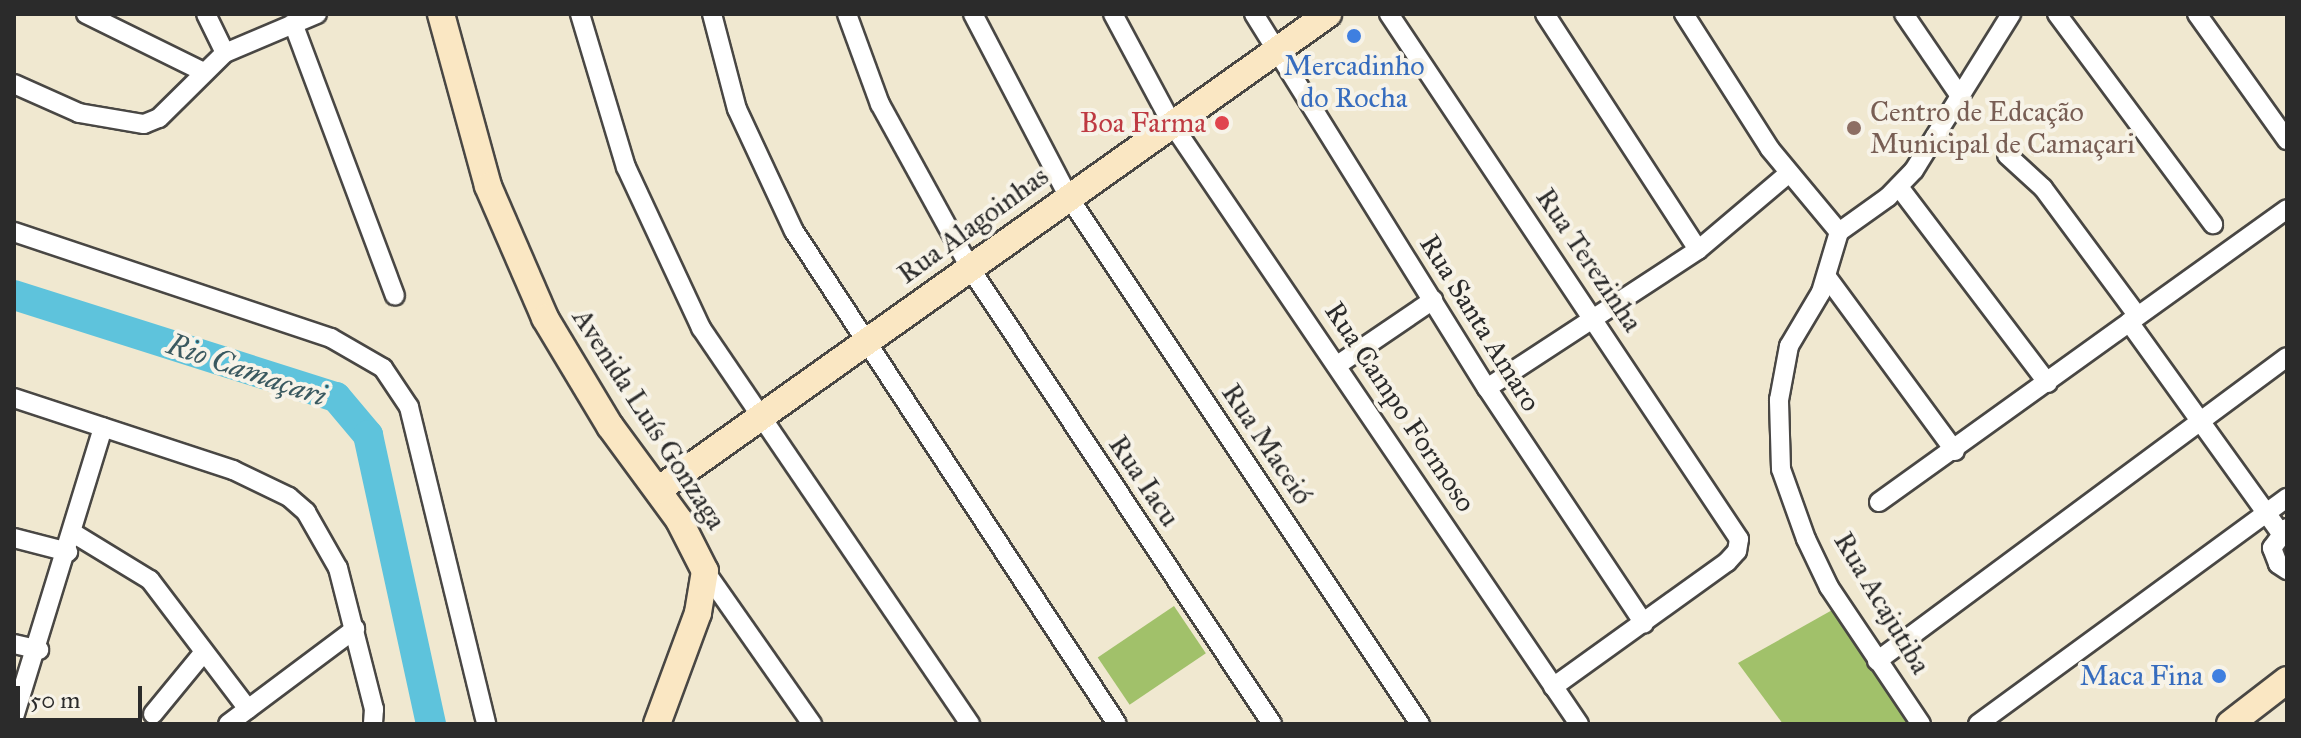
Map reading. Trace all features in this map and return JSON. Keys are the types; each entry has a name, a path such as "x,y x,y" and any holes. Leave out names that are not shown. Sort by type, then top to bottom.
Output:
{"street":[{"path":"86,14 202,71"},
{"path":"206,14 225,53"},
{"path":"14,84 79,113 144,124 166,112 202,71 225,53 317,14"},
{"name":"Avenida Luís Gonzaga","path":"441,14 488,186 539,305 610,426 658,490 705,571 698,613 657,724"},
{"path":"580,14 602,96 653,232 701,328 759,418 970,724"},
{"path":"712,14 737,109 769,185 864,342 1117,724"},
{"name":"Rua Iacu","path":"847,14 880,104 970,268 1272,724"},
{"name":"Rua Maceió","path":"973,14 1068,196 1420,724"},
{"name":"Rua Campo Formoso","path":"1113,14 1172,124 1339,364 1579,724"},
{"name":"Rua Santa Amaro","path":"1254,14 1273,50 1487,388 1644,623"},
{"name":"Rua Alagoinhas","path":"658,490 1273,50 1328,14"},
{"name":"Rua Terezinha","path":"1389,14 1739,539 1737,551 1727,562 1644,623"},
{"path":"1545,14 1698,250"},
{"path":"1684,14 1789,173 1839,232 1899,187 2011,14"},
{"path":"1904,14 1960,96"},
{"path":"2057,14 2213,224"},
{"path":"2197,14 2287,140"},
{"path":"293,23 395,296"},
{"path":"2007,155 2043,188 2266,514 2284,530 2273,556 2287,570"},
{"path":"1487,388 1698,250 1789,173"},
{"path":"1899,187 2048,383"},
{"path":"1879,502 1955,451 2133,318 2287,209"},
{"path":"14,232 331,338 383,368 409,407 486,724"},
{"name":"Rua Acajutiba","path":"1839,232 1827,277 1786,357 1779,400 1781,469 1817,565 1921,724"},
{"path":"1827,277 1955,451"},
{"path":"1339,364 1433,300"},
{"path":"1877,661 2287,357"},
{"path":"14,398 233,470 289,497 327,543 355,629 373,724"},
{"path":"14,717 39,650 103,427"},
{"path":"1978,724 2287,498"},
{"path":"73,533 150,580 248,709"},
{"path":"14,538 68,552"},
{"path":"705,571 812,724"},
{"path":"1553,687 1644,623"},
{"path":"228,724 355,629"},
{"path":"14,644 39,650"},
{"path":"153,714 204,652"},
{"path":"2230,724 2287,680"}],"green space":[{"path":"1174,606 1206,653 1130,705 1098,657"},
{"path":"1834,609 1911,724 1783,724 1738,663"}],"waterway":[{"name":"Rio Camaçari","path":"14,295 336,397 368,435 431,724"}],"place":[{"name":"Mercadinho do Rocha","path":"1354,36"},
{"name":"Boa Farma","path":"1222,123"},
{"name":"Centro de Edcação Municipal de Camaçari","path":"1854,128"},
{"name":"Maca Fina","path":"2219,676"}]}
